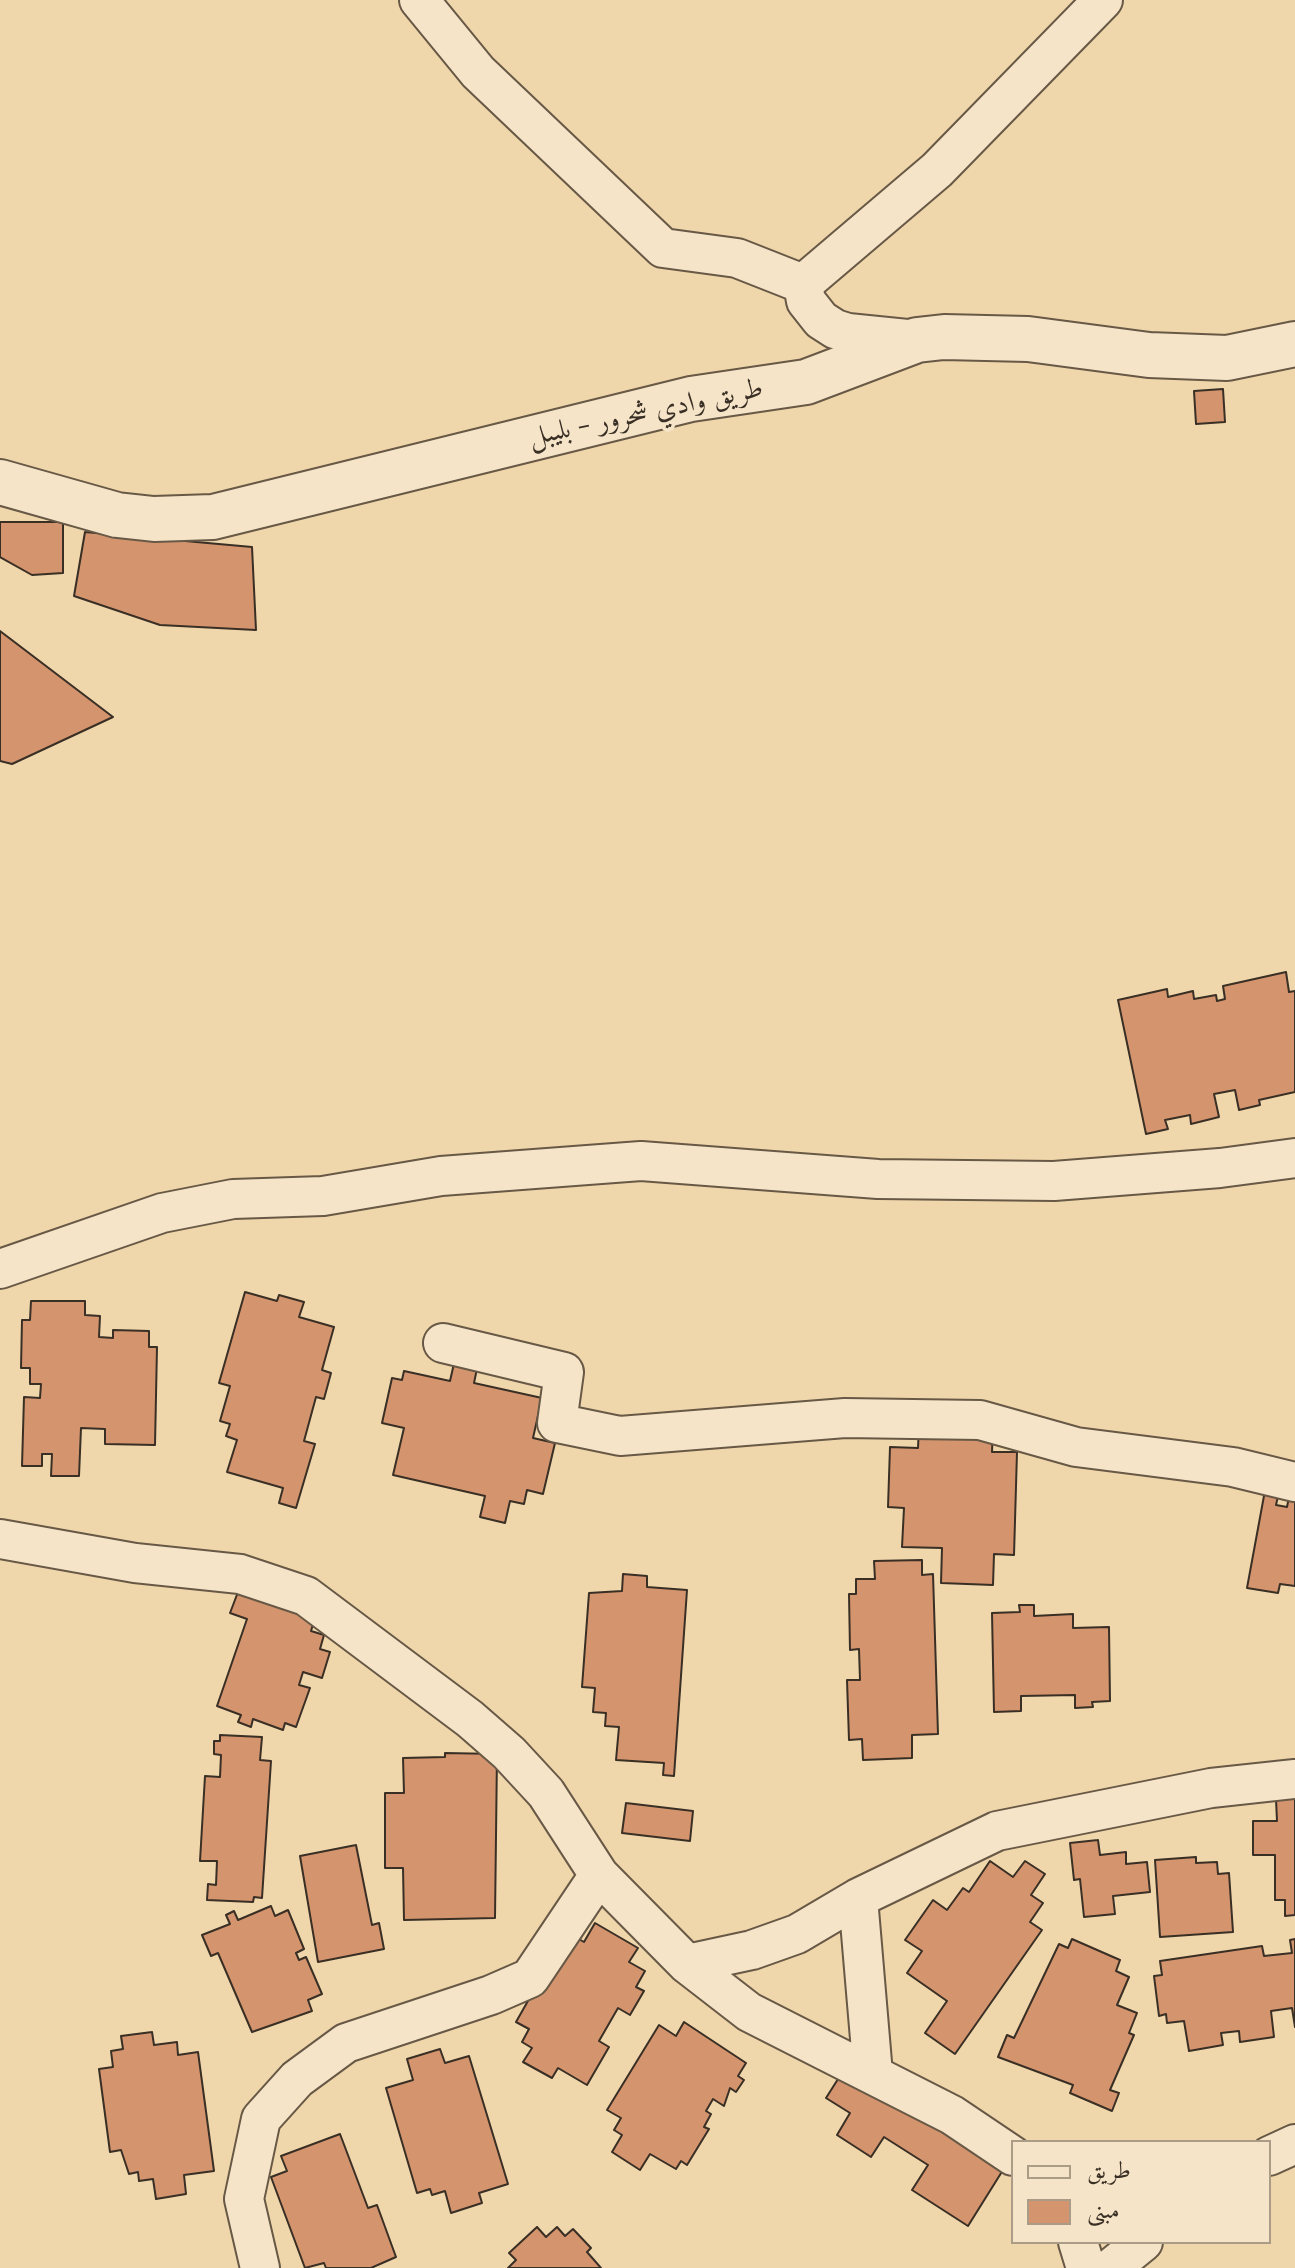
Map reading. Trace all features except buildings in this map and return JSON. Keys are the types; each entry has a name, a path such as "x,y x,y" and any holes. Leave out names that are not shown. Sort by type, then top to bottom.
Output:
{"street":[{"path":"419,0 478,72 663,248 737,258 803,284"},
{"path":"803,284 937,170 1103,0"},
{"path":"803,284 806,301 821,320 835,329 917,340"},
{"name":"طريق وادي شحرور - بليبل","path":"0,482 117,515 154,519 213,517 691,399 806,382 917,340 944,337 1028,339 1149,355 1227,358 1295,344"},
{"path":"0,1269 162,1213 233,1199 323,1196 441,1176 641,1161 878,1179 1054,1181 1220,1168 1295,1158"},
{"path":"443,1343 564,1372 557,1423 620,1436 845,1418 980,1420 1076,1447 1233,1467 1295,1482"},
{"path":"0,1539 135,1563 240,1574 306,1596 459,1711 509,1753 546,1793 599,1875 687,1964 749,2012 952,2115 1011,2155"},
{"path":"687,1964 752,1950 797,1934 858,1898 997,1831 1102,1807 1211,1788 1295,1779"},
{"path":"260,2268 244,2199 261,2119 297,2079 346,2043 491,1995 530,1978 599,1875"},
{"path":"858,1898 873,2074"},
{"path":"1271,2155 1295,2144"},
{"path":"1079,2244 1086,2268"},
{"path":"1111,2268 1141,2244"}]}
